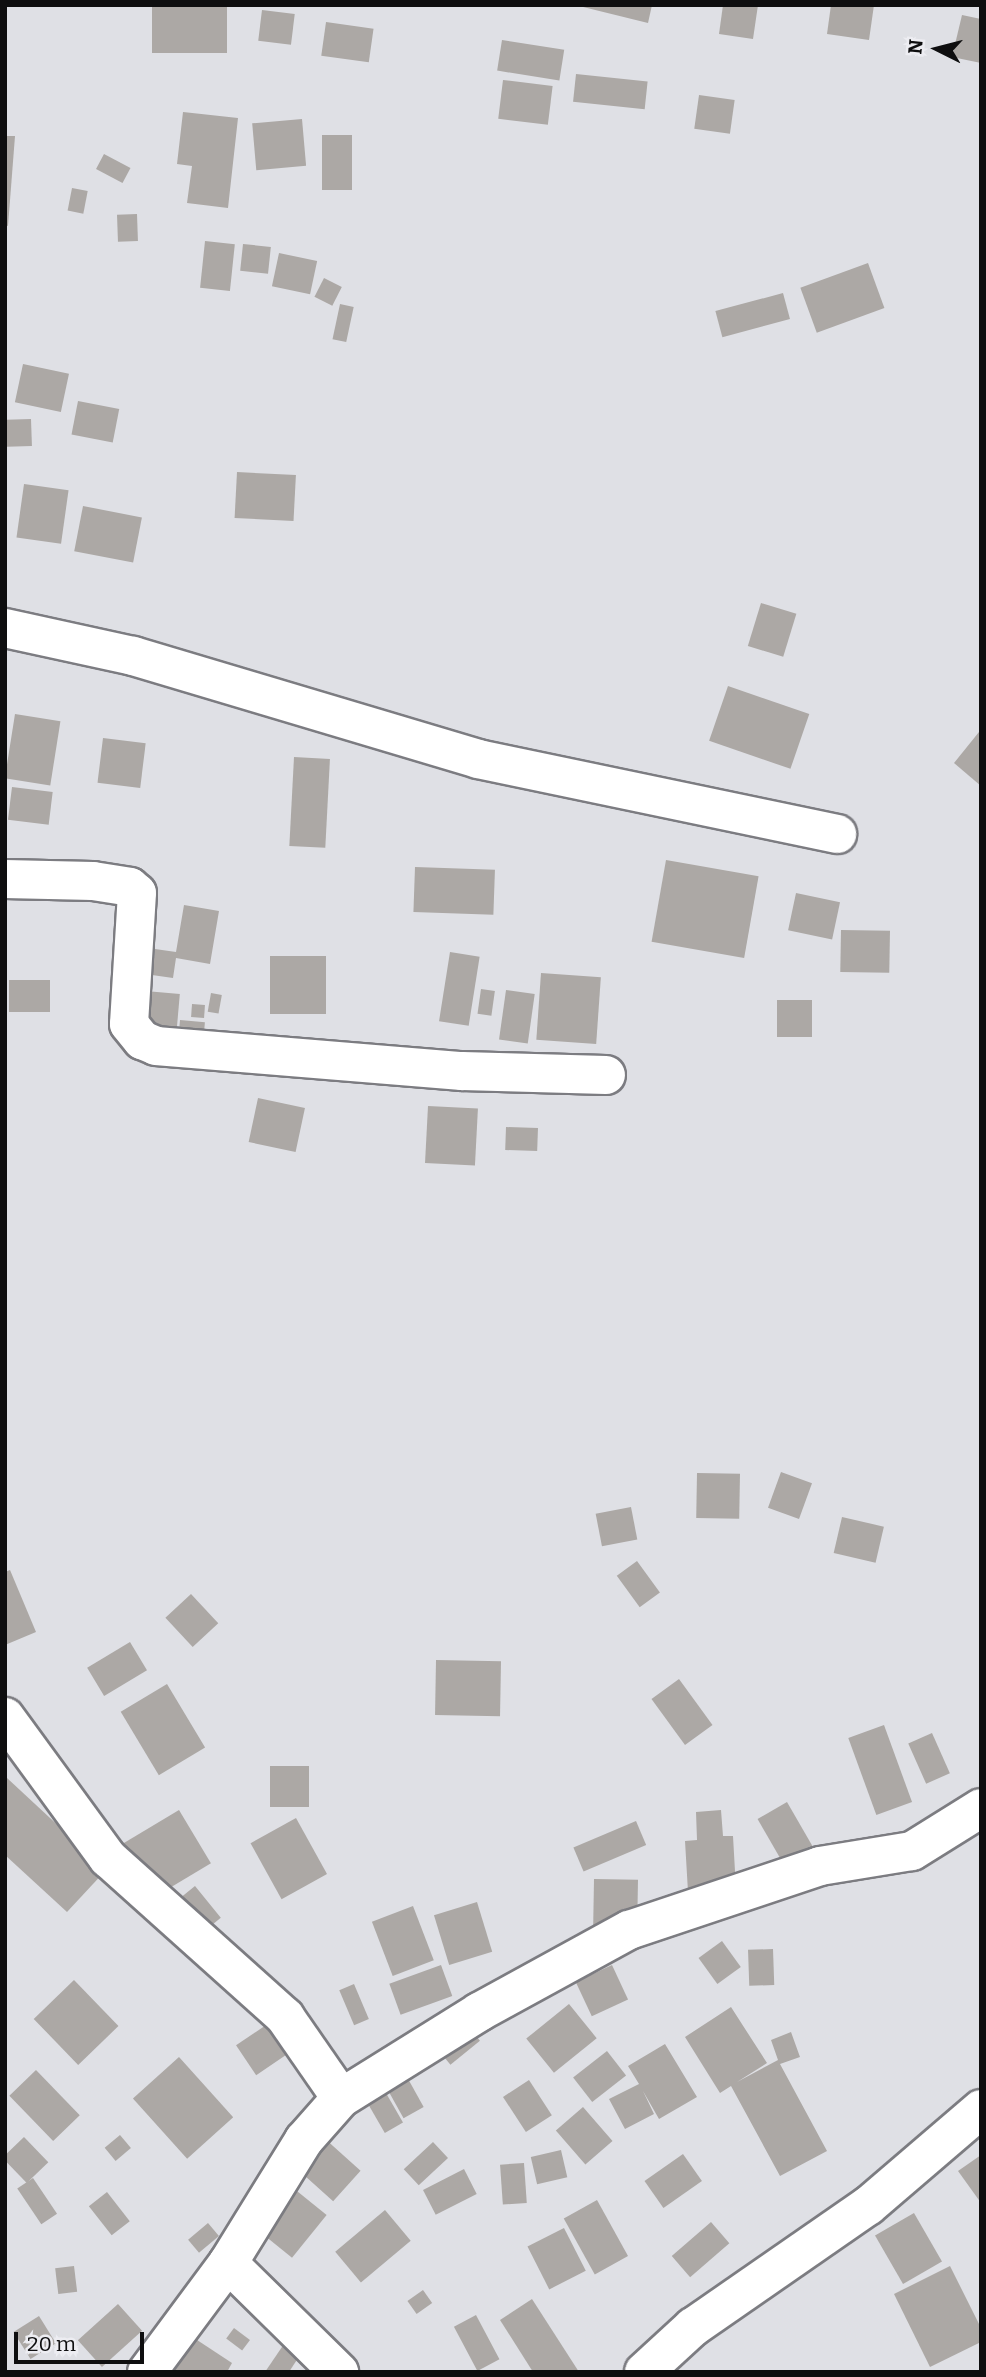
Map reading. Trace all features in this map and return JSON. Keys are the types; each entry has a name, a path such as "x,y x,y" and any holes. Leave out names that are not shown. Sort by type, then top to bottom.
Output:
{"street":[{"path":"5,628 133,656 478,759 837,834"},
{"path":"5,879 93,881 130,887 137,893 129,1024 142,1040 156,1046 462,1071 606,1075"},
{"path":"5,1717 108,1858 285,2017 341,2098"},
{"path":"147,2372 229,2263 304,2140 341,2098 479,2012 629,1930 820,1866 912,1851 981,1808"},
{"path":"644,2372 693,2326 868,2206 981,2109"},
{"path":"229,2263 339,2372"}],"building":[{"path":"152,5 227,5 227,53 152,53"},
{"path":"575,5 652,5 648,23"},
{"path":"723,5 758,5 753,39 719,34"},
{"path":"831,5 874,5 869,40 827,34"},
{"path":"262,10 295,14 291,45 258,41"},
{"path":"962,15 981,19 981,63 952,57"},
{"path":"326,22 374,29 369,62 321,56"},
{"path":"502,40 564,50 559,80 497,71"},
{"path":"576,74 648,82 645,109 573,102"},
{"path":"503,80 553,86 548,125 498,119"},
{"path":"699,95 735,100 730,134 694,129"},
{"path":"183,112 238,118 228,208 187,203 192,166 177,164"},
{"path":"302,119 306,166 256,170 252,123"},
{"path":"322,135 352,135 352,190 322,190"},
{"path":"5,136 15,136 8,226 5,225"},
{"path":"104,154 130,168 123,183 96,169"},
{"path":"72,188 88,191 83,214 68,211"},
{"path":"137,214 138,241 118,242 117,215"},
{"path":"205,241 235,244 230,291 200,288"},
{"path":"243,244 271,247 268,274 240,271"},
{"path":"279,253 317,261 310,294 272,286"},
{"path":"868,263 884,308 817,333 800,288"},
{"path":"324,278 342,287 332,306 314,297"},
{"path":"783,293 790,319 722,337 715,311"},
{"path":"340,304 354,307 346,342 333,339"},
{"path":"23,364 69,374 61,412 15,402"},
{"path":"78,401 119,409 113,442 72,434"},
{"path":"31,419 32,446 7,447 6,420"},
{"path":"237,472 296,475 294,521 235,518"},
{"path":"24,484 69,490 61,544 16,537"},
{"path":"83,506 142,517 133,563 74,551"},
{"path":"761,603 796,614 783,657 748,646"},
{"path":"728,686 809,714 790,769 709,741"},
{"path":"15,714 60,721 50,785 5,778"},
{"path":"979,732 981,734 981,786 954,763"},
{"path":"103,738 146,743 140,788 98,783"},
{"path":"294,757 330,759 325,848 289,846"},
{"path":"12,787 53,792 49,825 8,820"},
{"path":"666,860 759,876 744,958 652,942"},
{"path":"415,867 495,870 493,915 413,912"},
{"path":"796,893 840,902 832,940 788,930"},
{"path":"184,905 219,911 210,964 176,958 173,978 152,975 155,949 176,952"},
{"path":"841,930 890,931 889,973 840,972"},
{"path":"450,952 480,957 469,1026 439,1021"},
{"path":"270,956 326,956 326,1014 270,1014"},
{"path":"541,973 601,977 596,1044 536,1040"},
{"path":"9,980 50,980 50,1012 9,1012"},
{"path":"481,989 495,991 491,1016 478,1014"},
{"path":"134,990 180,994 175,1045 130,1041"},
{"path":"506,990 535,994 528,1044 499,1040"},
{"path":"211,993 222,995 219,1014 208,1012"},
{"path":"777,1000 812,1000 812,1037 777,1037"},
{"path":"192,1004 205,1005 204,1018 191,1017"},
{"path":"180,1020 205,1022 203,1047 178,1045"},
{"path":"258,1098 305,1108 296,1152 249,1142"},
{"path":"428,1106 478,1109 475,1166 425,1163"},
{"path":"506,1127 538,1128 537,1151 505,1150"},
{"path":"781,1472 812,1483 799,1519 768,1508"},
{"path":"697,1473 740,1474 739,1519 696,1518"},
{"path":"631,1507 637,1539 602,1546 596,1514"},
{"path":"842,1517 884,1527 876,1563 834,1553"},
{"path":"637,1561 660,1593 640,1607 617,1576"},
{"path":"10,1570 36,1632 5,1645 5,1572"},
{"path":"191,1594 218,1623 193,1647 165,1618"},
{"path":"130,1642 147,1670 104,1696 87,1668"},
{"path":"436,1660 501,1661 500,1716 435,1715"},
{"path":"679,1679 713,1725 685,1745 651,1699"},
{"path":"167,1684 205,1747 159,1775 121,1712"},
{"path":"884,1725 912,1802 876,1815 848,1738"},
{"path":"932,1733 950,1773 926,1784 908,1744"},
{"path":"270,1766 309,1766 309,1807 270,1807"},
{"path":"7,1778 106,1870 67,1912 5,1855"},
{"path":"787,1802 815,1850 786,1867 758,1819"},
{"path":"179,1810 211,1863 148,1901 116,1848"},
{"path":"721,1810 723,1836 733,1836 736,1889 688,1892 685,1841 697,1840 696,1812"},
{"path":"296,1818 327,1874 282,1899 251,1843"},
{"path":"636,1821 646,1845 584,1872 573,1848"},
{"path":"594,1879 638,1880 637,1930 593,1929"},
{"path":"195,1886 221,1918 195,1939 169,1907"},
{"path":"477,1902 492,1952 449,1965 434,1915"},
{"path":"413,1906 434,1960 393,1976 372,1922"},
{"path":"722,1941 741,1967 717,1984 699,1958"},
{"path":"773,1949 774,1985 749,1986 748,1950"},
{"path":"441,1965 452,1996 401,2015 389,1984"},
{"path":"612,1965 628,1999 592,2016 576,1982"},
{"path":"74,1980 118,2026 78,2065 34,2019"},
{"path":"354,1984 369,2019 354,2025 339,1990"},
{"path":"569,2004 597,2038 554,2073 526,2039"},
{"path":"731,2007 767,2063 737,2082 778,2060 771,2040 791,2032 800,2057 780,2064 827,2151 780,2176 731,2086 720,2093 685,2037"},
{"path":"275,2019 295,2049 256,2075 236,2045"},
{"path":"468,2026 480,2041 450,2065 438,2050"},
{"path":"665,2044 697,2097 659,2119 643,2091 654,2114 625,2129 609,2099 639,2084 628,2066"},
{"path":"607,2051 626,2075 592,2102 573,2077"},
{"path":"179,2057 233,2117 187,2159 133,2098"},
{"path":"397,2059 424,2107 404,2118 377,2070"},
{"path":"36,2070 80,2115 53,2141 9,2096"},
{"path":"375,2074 403,2122 385,2133 357,2084"},
{"path":"529,2080 552,2115 526,2132 503,2097"},
{"path":"583,2107 613,2141 585,2165 556,2131"},
{"path":"313,2128 361,2171 333,2201 286,2158"},
{"path":"120,2135 131,2148 116,2161 105,2148"},
{"path":"24,2137 48,2162 27,2183 5,2161 5,2155"},
{"path":"433,2142 448,2158 419,2185 404,2169"},
{"path":"561,2150 567,2177 537,2184 531,2157"},
{"path":"683,2154 702,2181 663,2208 644,2181"},
{"path":"981,2155 981,2203 958,2171"},
{"path":"524,2163 527,2203 503,2205 500,2165"},
{"path":"464,2169 477,2194 436,2215 423,2190"},
{"path":"33,2178 57,2214 41,2224 17,2189"},
{"path":"287,2183 327,2215 292,2258 252,2226"},
{"path":"107,2192 130,2221 112,2235 89,2206"},
{"path":"597,2200 628,2256 595,2274 564,2218"},
{"path":"385,2210 411,2241 361,2282 335,2252"},
{"path":"914,2213 942,2261 903,2284 875,2236"},
{"path":"711,2222 729,2243 690,2277 672,2256"},
{"path":"208,2223 219,2236 199,2253 188,2240"},
{"path":"564,2228 586,2271 549,2289 527,2247"},
{"path":"74,2266 77,2292 58,2294 55,2268"},
{"path":"950,2266 981,2328 981,2342 930,2367 894,2294"},
{"path":"423,2290 432,2303 417,2314 407,2301"},
{"path":"532,2299 579,2372 533,2372 500,2320"},
{"path":"118,2304 142,2331 102,2367 78,2340"},
{"path":"476,2315 499,2359 477,2371 454,2327"},
{"path":"39,2316 56,2343 31,2359 14,2332"},
{"path":"234,2328 250,2340 242,2350 226,2338"},
{"path":"194,2338 232,2363 227,2372 173,2372"},
{"path":"284,2344 300,2355 289,2372 265,2372"}]}
